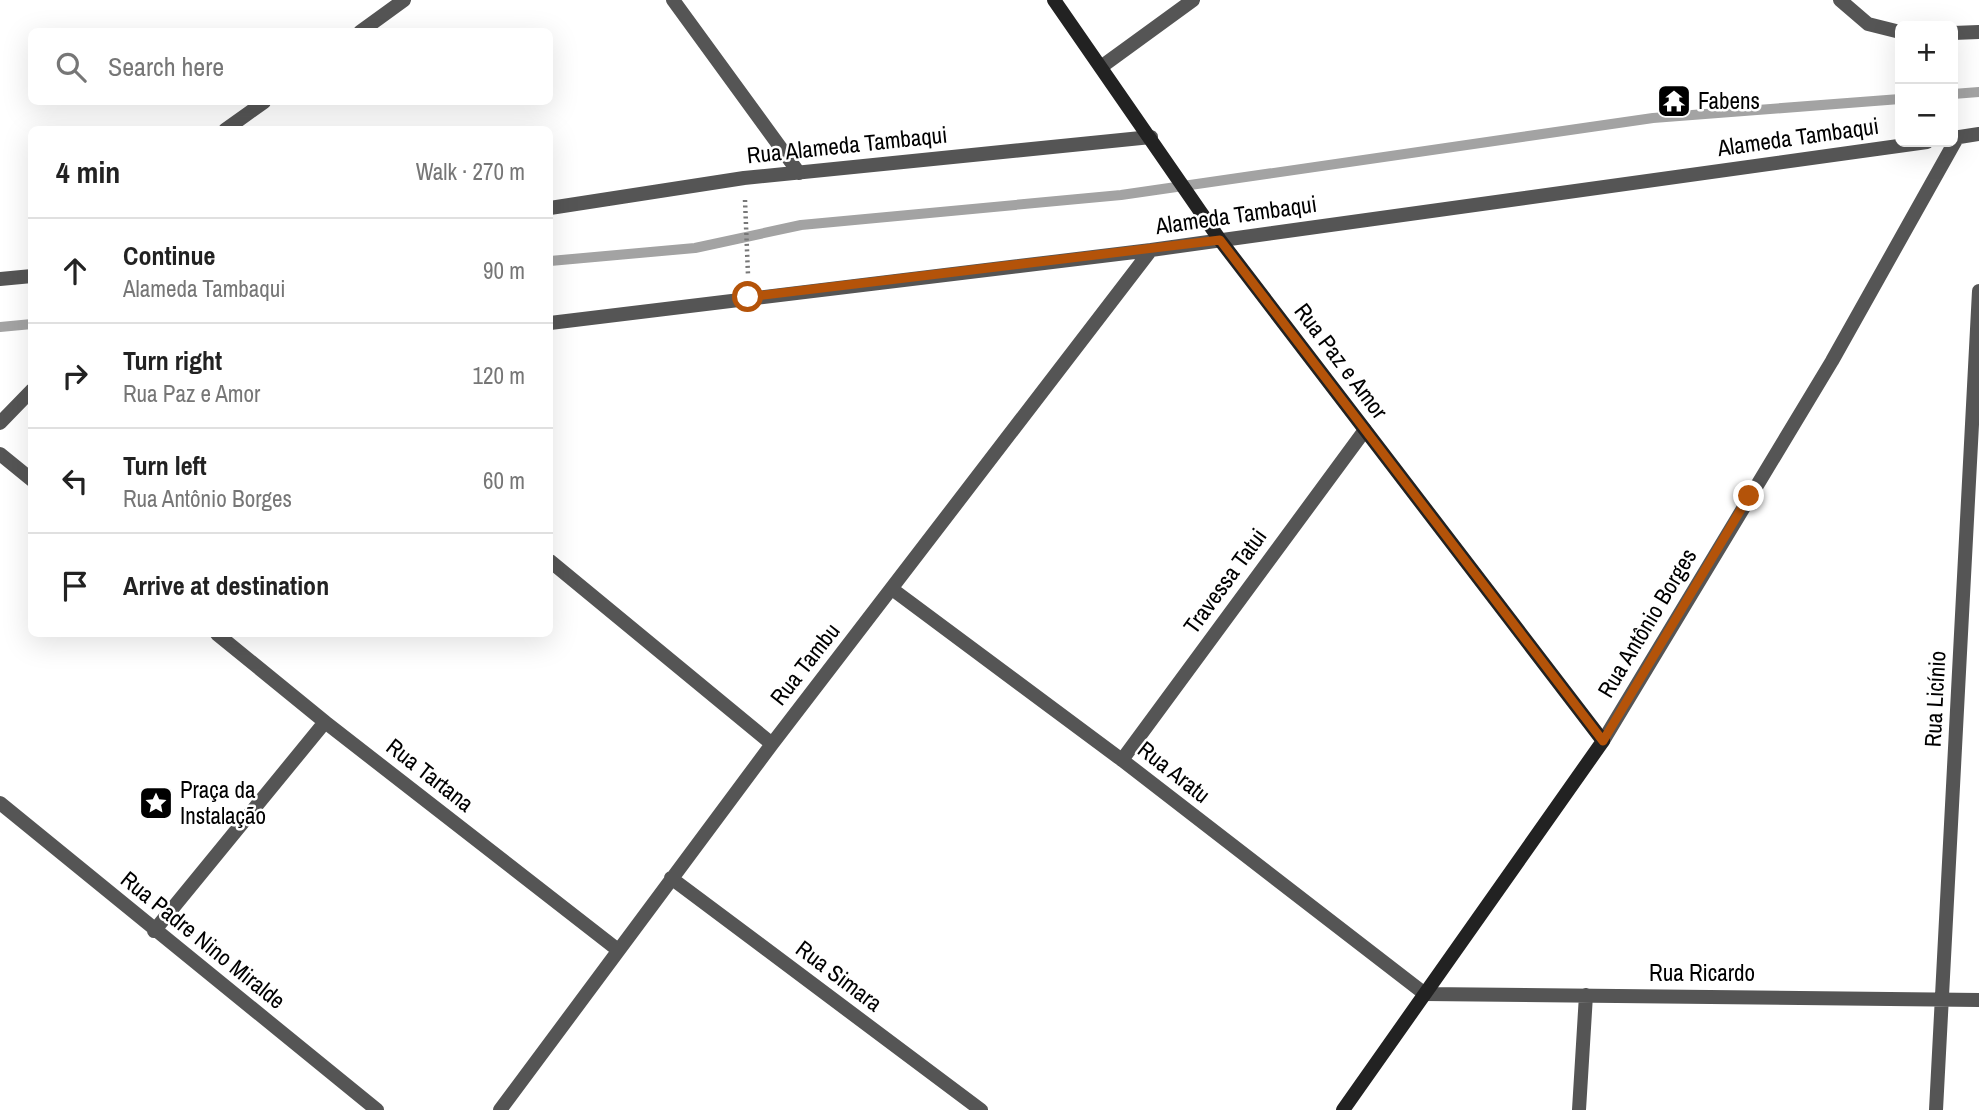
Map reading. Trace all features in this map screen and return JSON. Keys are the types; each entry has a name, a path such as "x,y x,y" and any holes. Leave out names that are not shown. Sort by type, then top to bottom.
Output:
{"street":[{"path":"366,28 404,0"},
{"path":"673,0 800,173"},
{"name":"Rua Paz e Amor","path":"1054,0 1220,240 1603,741"},
{"path":"1101,67 1193,0"},
{"path":"1840,0 1868,24 1895,31"},
{"path":"1958,33 1979,32"},
{"path":"231,126 260,105"},
{"path":"1958,138 1979,134"},
{"name":"Rua Alameda Tambaqui","path":"553,208 744,178 1151,137"},
{"name":"Alameda Tambaqui","path":"553,323 1151,250 1895,146"},
{"name":"Rua Antônio Borges","path":"1343,1110 1603,741 1832,360 1950,147"},
{"name":"Rua Tambu","path":"500,1110 772,744 1151,250"},
{"path":"0,279 28,274"},
{"name":"Rua Licínio","path":"1936,1110 1979,291"},
{"path":"0,423 28,394"},
{"name":"Travessa Tatui","path":"1122,760 1364,429"},
{"path":"0,454 28,477"},
{"path":"553,563 772,744"},
{"name":"Rua Aratu","path":"892,589 1122,760 1425,994"},
{"name":"Rua Tartana","path":"221,637 325,722 618,950"},
{"path":"154,930 325,722"},
{"name":"Rua Padre Nino Miralde","path":"0,803 377,1110"},
{"name":"Rua Simara","path":"671,878 981,1110"},
{"name":"Rua Ricardo","path":"1425,994 1979,1000"},
{"path":"1579,1110 1586,995"}],"path":[{"path":"745,194 747,269"}],"waterway":[{"path":"1958,94 1979,92"},
{"path":"553,261 695,248 801,225 1121,195 1653,118 1895,99"},
{"path":"0,327 28,324"}],"place":[{"name":"Fabens","path":"1674,101"},
{"name":"Praça da Instalação","path":"156,803"}],"route":[{"path":"748,297 1220,240 1603,741 1749,496"}]}
